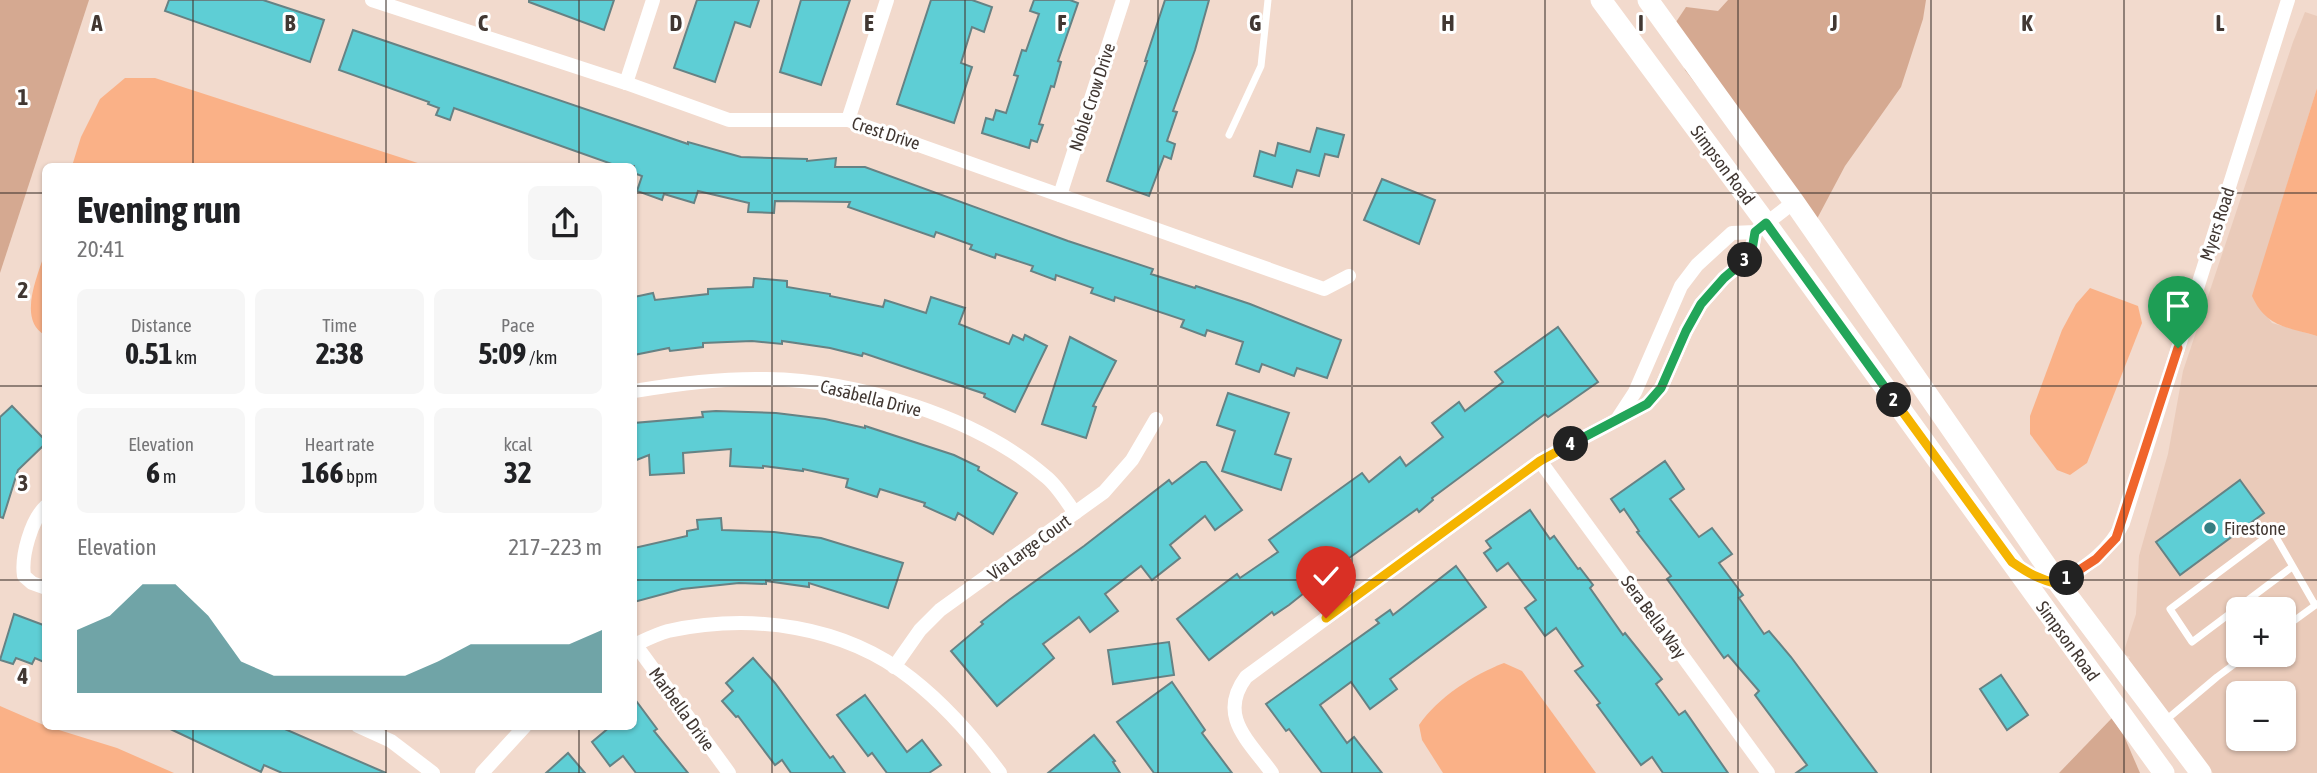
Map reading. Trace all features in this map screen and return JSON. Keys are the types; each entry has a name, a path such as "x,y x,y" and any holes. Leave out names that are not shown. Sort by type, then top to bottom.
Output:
{"main road":[{"name":"Simpson Road","path":"1601,0 1761,228 2012,562 2164,773"},
{"name":"Simpson Road","path":"1648,0 1794,202 2059,584 2201,773"},
{"path":"2012,562 2034,578 2059,584"},
{"path":"2072,646 2091,647 2116,660"}],"street":[{"name":"Crest Drive","path":"372,0 626,83 729,120 848,120 1324,289 1349,276"},
{"path":"626,83 653,0"},
{"path":"848,120 887,0"},
{"name":"Noble Crow Drive","path":"1060,195 1123,0"},
{"name":"Myers Road","path":"2059,584 2107,549 2123,523 2288,0"},
{"path":"1617,419 1635,392 1688,274 1732,233 1761,228 1794,202"},
{"path":"1272,773 1242,731 1235,716 1234,701 1246,677 1540,461 1647,404 1661,388 1701,304 1724,278 1751,256 1761,228"},
{"name":"Casabella Drive","path":"637,391 697,381 768,379 838,387 897,401 949,419 996,441 1047,477 1075,513"},
{"name":"Via Large Court","path":"894,667 920,630 940,610 1104,492 1132,460 1156,419"},
{"name":"Sera Bella Way","path":"1540,461 1768,773"},
{"path":"42,510 37,514 22,562 24,576 42,587"},
{"path":"637,644 666,632 721,623 778,624 823,634 870,652 912,679 959,723 1000,773"},
{"name":"Marbella Drive","path":"637,649 729,773"},
{"path":"367,730 391,741 433,773"},
{"path":"482,773 521,730"}],"lane":[{"path":"1229,135 1261,66 1268,0"},
{"path":"2292,567 2192,642 2170,609 2273,533 2316,605 2296,619"},
{"path":"2162,723 2230,667"}],"shaded area":[{"path":"0,0 89,0 0,273"},
{"path":"1728,0 1926,0 1923,19 1901,87 1845,166 1810,232 1685,70 1674,25 1686,7 1718,11"},
{"path":"2305,12 2317,16 2317,88 2253,296 2272,323 2317,336 2317,773 2213,773 2128,660 2130,657 2123,654 2136,614 2139,556 2168,454 2183,371 2293,42"},
{"path":"125,78 155,78 418,163 73,163 81,137 100,99"},
{"path":"2317,88 2317,336 2287,328 2271,320 2252,296"},
{"path":"42,262 42,332 32,319 35,284"},
{"path":"2090,288 2138,306 2142,323 2087,463 2070,475 2057,470 2030,434 2030,416 2062,330 2076,304"},
{"path":"1504,663 1522,671 1596,773 1443,773 1422,740 1419,725 1436,705 1457,688"},
{"path":"0,706 42,724 42,730 59,730 117,748 174,773 0,773"},
{"path":"2112,718 2124,736 2140,773 2059,773"}],"building":[{"path":"169,0 263,0 324,20 310,62 165,11"},
{"path":"529,0 614,0 604,30"},
{"path":"697,0 759,0 750,27 735,22 715,82 674,68"},
{"path":"801,0 850,0 821,85 780,72"},
{"path":"931,0 972,0 992,7 984,32 972,27 961,63 972,67 954,123 897,104"},
{"path":"1034,0 1070,0 1078,3 1058,61 1061,62 1054,87 1051,86 1039,124 1043,125 1037,142 1031,140 1029,148 982,133 986,118 993,120 996,110 1006,113 1018,76 1014,75 1022,50 1026,51 1039,14 1030,11"},
{"path":"1165,0 1209,0 1195,50 1173,111 1177,112 1167,141 1175,144 1171,159 1164,156 1149,196 1107,181"},
{"path":"353,30 688,144 741,157 807,161 836,158 835,167 865,167 1153,269 1151,274 1250,304 1341,340 1327,378 1297,368 1294,376 1262,364 1259,372 1236,364 1243,342 1207,330 1205,336 1181,327 1184,320 1115,297 1114,301 1091,293 1093,288 1056,275 1055,280 1031,271 1033,266 996,254 995,258 970,249 972,245 936,232 934,237 848,207 850,202 775,201 774,213 748,212 749,203 698,191 694,203 664,194 662,200 637,191 642,176 637,174 637,163 609,163 454,108 450,120 436,115 439,108 428,104 429,102 339,70"},
{"path":"1317,128 1344,135 1338,157 1325,154 1319,176 1297,170 1292,187 1254,176 1260,151 1275,156 1278,143 1310,152"},
{"path":"1382,179 1435,200 1419,244 1364,220"},
{"path":"754,278 787,281 787,287 883,307 885,300 926,313 931,297 965,308 959,324 1009,344 1013,335 1023,340 1025,335 1047,346 1015,412 984,397 985,394 863,353 862,356 782,341 782,344 752,341 703,343 703,347 670,351 669,348 637,354 637,296 653,293 655,300 708,294 708,289 753,287"},
{"path":"1558,327 1598,382 1548,417 1545,414 1432,498 1419,512 1417,509 1289,605 1274,615 1272,612 1209,660 1177,619 1237,574 1240,578 1278,552 1269,540 1362,473 1369,482 1400,457 1406,466 1443,437 1432,423 1459,402 1465,411 1503,382 1495,372"},
{"path":"1070,337 1116,361 1093,406 1096,407 1086,438 1042,424"},
{"path":"1228,393 1289,413 1275,454 1291,459 1281,490 1222,471 1235,431 1217,425"},
{"path":"12,406 42,437 42,447 18,470 3,518 0,517 0,417"},
{"path":"702,412 776,413 865,426 954,455 979,467 978,470 1017,493 993,534 958,513 955,520 924,506 925,503 880,489 877,497 846,487 848,479 803,469 730,466 731,449 683,453 684,473 650,475 649,455 637,460 637,423 703,417"},
{"path":"1665,461 1684,489 1670,499 1699,537 1712,528 1732,554 1719,563 1743,595 1739,598 1764,634 1769,631 1791,657 1877,773 1796,773 1807,765 1755,695 1759,691 1728,655 1724,658 1667,579 1671,576 1637,532 1639,531 1624,509 1620,512 1611,499"},
{"path":"1201,462 1206,462 1242,510 1215,530 1205,516 1170,545 1180,558 1152,580 1141,566 1105,594 1118,611 1090,632 1079,617 1043,644 1054,658 997,706 951,651 1009,600 1169,480 1172,484"},
{"name":"Firestone","path":"2240,480 2264,513 2180,575 2156,542"},
{"path":"1530,510 1550,539 1554,536 1593,585 1590,588 1623,635 1625,633 1662,679 1656,684 1679,715 1685,711 1728,773 1663,773 1652,757 1641,765 1575,671 1583,666 1556,628 1545,636 1525,608 1536,600 1508,563 1497,571 1484,553 1491,548 1486,541"},
{"path":"721,518 722,530 774,532 821,538 903,563 888,608 809,583 809,587 766,581 766,584 739,583 682,589 637,601 637,547 687,536 687,531 698,529 697,520"},
{"path":"1456,566 1486,607 1390,679 1397,689 1370,709 1351,682 1320,705 1347,743 1354,737 1382,773 1322,773 1289,729 1286,731 1266,704 1379,623 1376,620 1390,610 1393,615"},
{"path":"14,614 42,624 42,661 35,658 32,664 16,658 13,664 0,660"},
{"path":"1169,642 1174,675 1113,684 1108,650"},
{"path":"753,658 775,683 830,758 833,756 845,773 791,773 782,760 775,765 738,716 722,701 733,691 726,683"},
{"path":"2001,675 2028,715 2007,730 1980,689"},
{"path":"1172,682 1205,730 1202,733 1232,773 1154,773 1117,722"},
{"path":"865,695 907,752 922,740 941,765 929,773 887,773 872,753 868,756 837,715"},
{"path":"637,702 657,729 654,731 688,773 636,773 623,756 610,766 592,742 606,730 637,730"},
{"path":"172,730 287,730 386,773 282,773 264,765 261,772"},
{"path":"1094,735 1115,761 1113,762 1120,773 1048,773"},
{"path":"568,753 585,773 546,773"}],"place":[{"name":"Firestone","path":"2210,528"}],"route":[{"path":"1326,618 1540,461 1647,404 1661,388 1701,304 1711,290 1751,256 1755,232 1766,223 2012,562 2034,578 2043,581 2059,584 2096,559 2116,538 2178,348"}]}
